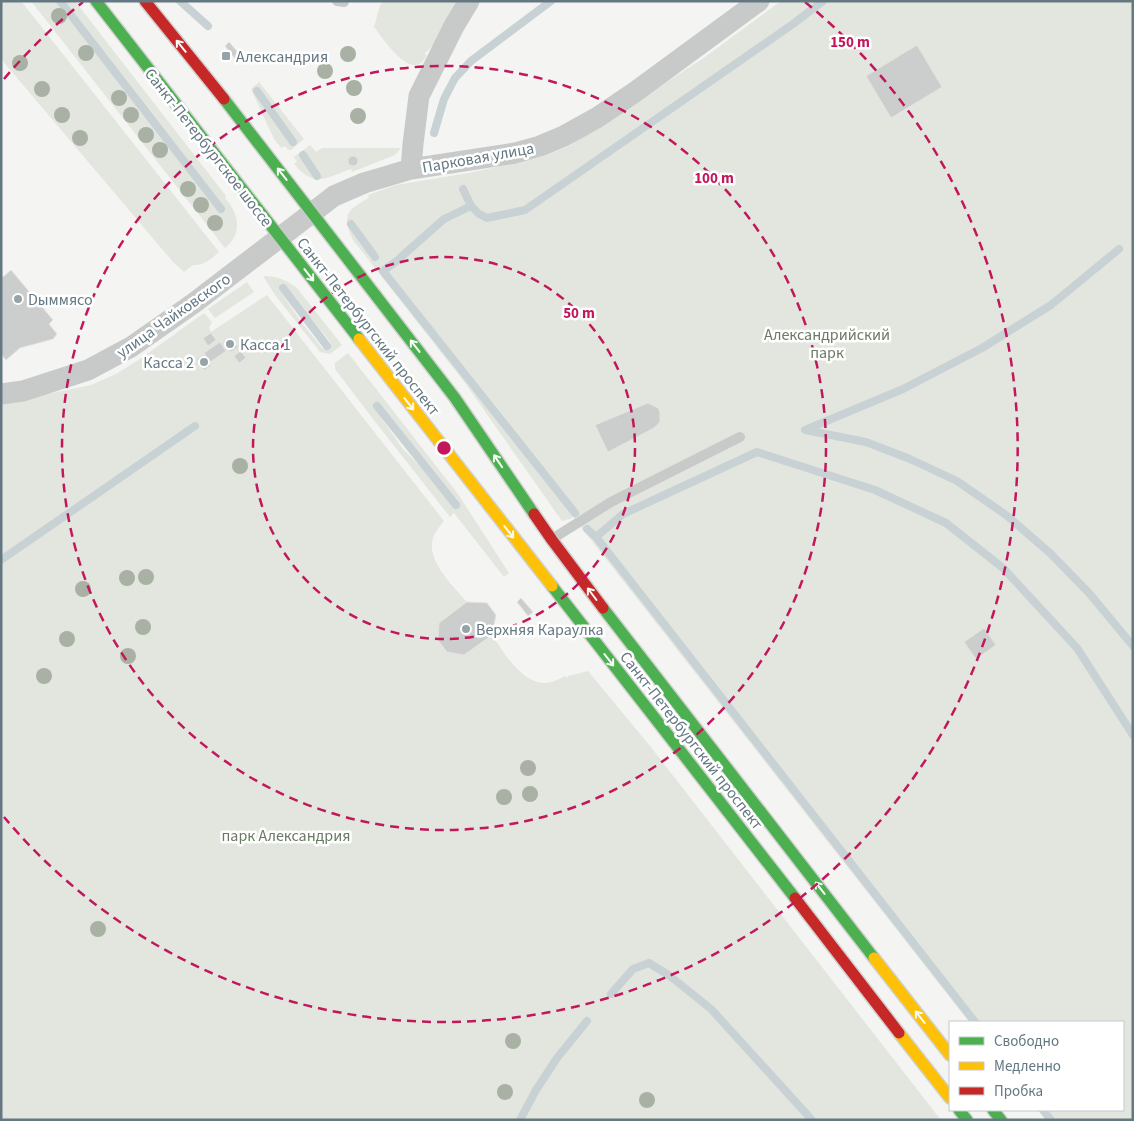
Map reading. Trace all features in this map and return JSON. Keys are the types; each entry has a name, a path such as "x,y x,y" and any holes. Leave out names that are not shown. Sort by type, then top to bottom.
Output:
{"main road":[{"name":"Санкт-Петербургское шоссе","path":"96,1 279,237"},
{"path":"145,1 204,73 312,212"},
{"name":"Санкт-Петербургский проспект","path":"312,212 456,398 552,540 627,640 949,1054"},
{"name":"Санкт-Петербургский проспект","path":"279,237 949,1097"}],"street":[{"path":"411,169 419,96 454,26 469,1"},
{"name":"Парковая улица","path":"312,212 334,196 356,186 411,169 515,153 540,146 564,136 598,117 635,92 759,1"},
{"name":"Санкт-Петербургское шоссе","path":"279,237 312,212"},
{"name":"улица Чайковского","path":"1,394 24,391 88,370 131,347 187,308 279,237"}],"lane":[{"path":"552,540 611,502 740,437"}],"green space":[{"path":"1,1 21,1 219,252 204,263 193,265 184,272 173,262 1,59"},
{"path":"31,1 58,1 221,210 222,208 61,1 75,1 226,196 225,198 236,217 237,230 231,242 225,248"},
{"path":"384,1 457,1 437,42 424,54 427,55 423,61 416,65 409,64 395,54 374,27 380,5"},
{"name":"Александрийский парк","path":"781,1 1133,1 1133,1120 1046,1120 1039,1111 1124,1111 1124,1021 968,1021 573,517 562,521 465,383 353,240 349,232 347,225 348,214 356,206 369,198 368,195 396,185 469,173 544,156 569,146 705,57"},
{"path":"259,82 304,139 291,150 288,150 285,146 281,148 274,139 251,89"},
{"path":"310,145 316,152 322,148 401,148 395,155 352,172 351,169 327,178 315,179 308,177 294,164 297,162 294,157"},
{"path":"263,276 282,279 297,288 342,345 330,354 320,352 275,295","holes":["286,287 331,343 323,349 280,291"]},
{"path":"247,282 254,292 215,318 208,309"},
{"name":"парк Александрия","path":"267,295 444,521 433,538 433,555 437,564 448,581 467,602 487,603 496,615 492,635 514,666 529,678 537,682 546,683 565,676 567,678 568,676 588,671 650,746 941,1120 1,1120 1,402 91,385 116,374 140,359 204,313 212,322 209,328 211,332"},
{"path":"348,353 458,494 509,573 504,577 454,513 450,517 335,369 335,363","holes":["378,405 457,504 455,506 428,474 403,449 375,409"]}],"building":[{"path":"229,42 241,56 236,60 225,46"},
{"path":"917,45 942,87 891,118 866,76"},
{"path":"353,156 358,161 353,166 348,161"},
{"name":"Dыммясо","path":"11,270 53,320 49,324 57,334 53,339 20,348 6,360 1,354 1,274 3,277"},
{"path":"211,333 216,340 208,346 203,338"},
{"name":"Касса 1","path":"230,337 238,347 231,352 223,342"},
{"path":"220,342 226,351 210,362 204,353"},
{"path":"241,351 246,358 239,363 234,356"},
{"name":"Касса 2","path":"203,355 211,366 204,370 197,359"},
{"path":"648,403 658,408 660,422 654,428 608,452 595,425"},
{"path":"521,598 533,612 528,616 517,602"},
{"name":"Верхняя Караулка","path":"467,602 487,603 496,615 492,635 464,655 447,652 438,640 439,623"},
{"path":"984,628 996,645 976,659 964,642"}],"waterway":[{"path":"60,1 221,209"},
{"path":"180,1 208,26"},
{"path":"434,133 444,99 455,78 471,61 551,1"},
{"path":"401,257 444,219 471,206 479,214 487,218 525,210 793,24 823,1"},
{"path":"257,91 293,142"},
{"path":"303,155 317,176"},
{"path":"463,189 471,206"},
{"path":"351,224 375,257"},
{"path":"1119,249 1051,305 982,348 903,389 805,430 866,442 910,459 957,481 1006,515 1050,553 1089,593 1133,646"},
{"path":"398,260 383,271 575,513"},
{"path":"283,288 327,346"},
{"path":"377,406 456,505"},
{"path":"1,560 195,426"},
{"path":"596,537 623,514 757,452 875,490 946,523 1003,568 1077,648 1133,735"},
{"path":"587,529 596,537 974,1021"},
{"path":"611,994 633,969 649,963 670,976 711,1009 812,1120"},
{"path":"520,1120 536,1090 557,1058 587,1021"},
{"path":"1044,1111 1051,1120"}],"traffic: fast":[{"path":"96,1 359,339"},
{"path":"224,99 455,398 534,514"},
{"path":"552,586 795,898"},
{"path":"603,608 874,958"},
{"path":"960,1111 967,1120"},
{"path":"994,1111 1001,1120"}],"traffic: slow":[{"path":"359,339 552,586"},
{"path":"874,958 949,1054"},
{"path":"899,1033 949,1097"}],"traffic: jam":[{"path":"145,1 224,99"},
{"path":"534,514 603,608"},
{"path":"795,898 899,1033"}],"place":[{"name":"Александрия","path":"226,56"},
{"name":"Dыммясо","path":"18,299"},
{"name":"Касса 1","path":"230,344"},
{"name":"Касса 2","path":"204,362"},
{"name":"Верхняя Караулка","path":"466,629"}]}
